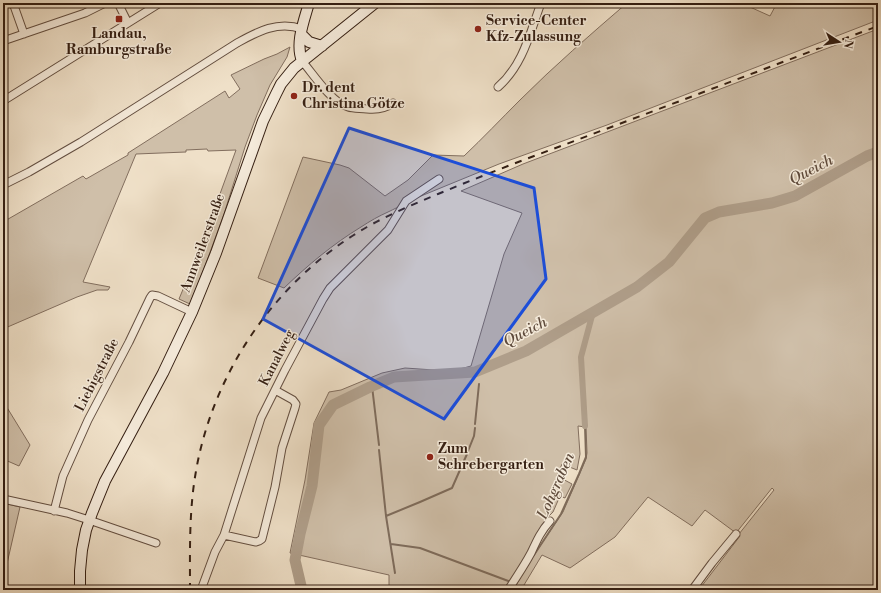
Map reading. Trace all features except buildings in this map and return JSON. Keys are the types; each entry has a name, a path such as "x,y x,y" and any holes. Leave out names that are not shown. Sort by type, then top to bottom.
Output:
{"street":[{"path":"12,3 24,34"},
{"path":"3,41 85,13 105,3"},
{"path":"118,3 128,23"},
{"path":"3,101 160,3"},
{"path":"309,3 301,31 299,48 300,55 302,61 325,90 337,101 352,108 375,110 388,107 393,103"},
{"name":"Annweilerstraße","path":"80,590 82,550 89,520 105,481 163,373 192,312 214,259 253,147 276,94 294,68 375,3"},
{"path":"498,87 514,70 523,52 542,3"},
{"path":"3,185 81,142 236,43 253,34 278,26 290,26 301,31 309,42 322,46"},
{"name":"Kanalweg","path":"201,590 215,552 224,535 261,418 326,293 388,230 406,200 439,179"},
{"name":"Liebigstraße","path":"54,511 63,476 88,420 152,295 158,296 192,312"},
{"path":"224,535 256,542 262,539 275,487 282,448 296,404 293,400 275,390"},
{"path":"3,499 89,520 156,543"},
{"path":"509,588 531,553 540,534 550,520"},
{"path":"692,590 715,558 736,534"}],"highlighted area":[{"path":"349,128 534,188 546,279 444,419 263,319"}],"shaded area":[{"path":"627,3 741,3 770,16 777,3 878,3 878,20 607,125 499,164 404,203 381,215 341,240 284,288 258,278 303,157 349,168 385,196 408,180 433,155 464,156 546,75"},
{"path":"878,29 878,590 705,590 701,587 740,536 739,534 774,490 772,488 736,533 705,510 692,526 648,497 615,537 570,568 542,555 521,590 513,590 534,555 563,512 586,459 586,427 578,426 580,454 577,470 562,464 557,476 572,484 565,498 560,496 553,512 546,519 548,521 513,582 504,587 503,590 389,590 389,575 290,553 305,480 314,423 329,392 341,390 382,373 405,368 434,370 460,369 471,366 504,254 522,213 461,191 523,164"},
{"path":"290,47 287,57 270,85 257,115 245,147 224,214 190,304 179,299 201,246 236,150 208,151 207,149 186,150 186,152 136,154 83,282 110,287 108,290 97,290 77,297 3,329 3,222 83,176 86,179 128,155 128,153 225,91 229,98 240,89 231,75"},
{"path":"3,401 30,445 19,466 3,459"},
{"path":"3,503 20,507 3,581"}],"waterway":[{"name":"Queich","path":"302,590 295,560 312,486 319,425 333,405 394,377 475,372 526,351 637,287 669,262 705,218 719,212 772,203 795,196 867,156 878,152"},
{"name":"Lohgraben","path":"585,426 581,357 593,312"},
{"path":"475,424 479,384"},
{"path":"372,386 379,445"},
{"name":"Lohgraben","path":"534,555 561,514 586,457 585,426"},
{"path":"468,451 474,436 475,428"},
{"path":"379,450 386,516"},
{"path":"395,573 386,516 452,488 467,454"},
{"path":"391,544 420,548 511,582"},
{"name":"Lohgraben","path":"513,590 517,582"}],"railway":[{"path":"190,590 190,548 193,491 203,439 216,402 232,366 253,333 277,302 304,274 334,248 367,227 411,205 530,157 878,26"}],"place":[{"name":"Landau, Ramburgstraße","path":"119,19"},
{"name":"Service-Center Kfz-Zulassung","path":"478,29"},
{"name":"Dr. dent Christina Götze","path":"294,96"},
{"name":"Zum Schrebergarten","path":"430,457"}]}
